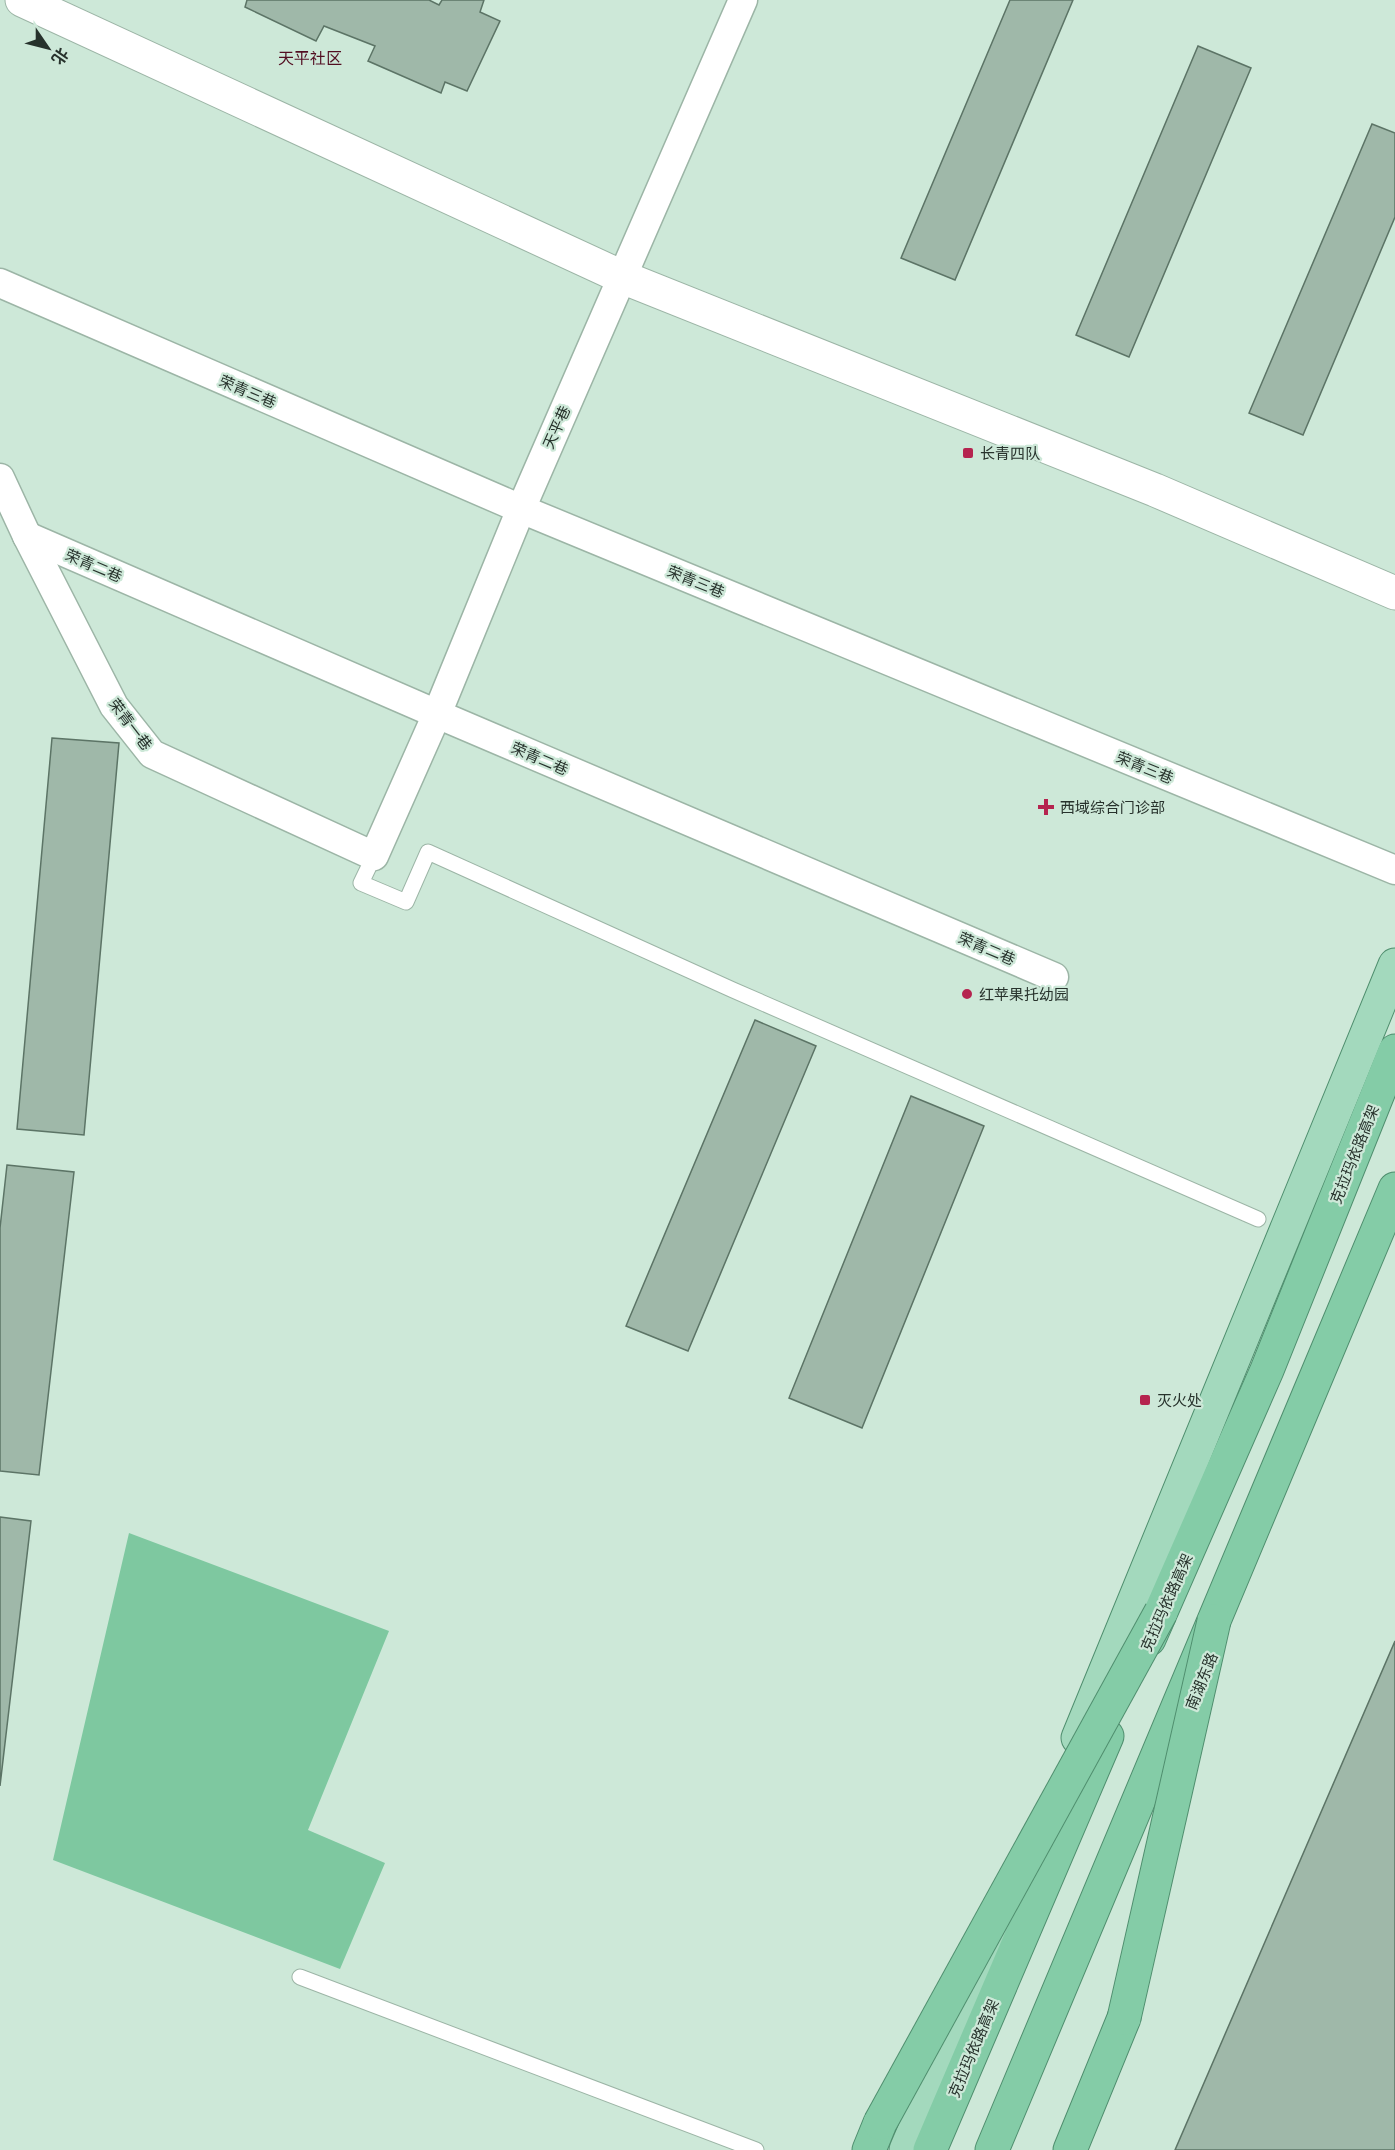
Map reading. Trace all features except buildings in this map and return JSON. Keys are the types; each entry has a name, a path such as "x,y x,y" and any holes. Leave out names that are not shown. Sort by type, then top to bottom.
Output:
{"highway":[{"name":"克拉玛依路高架","path":"930,2150 1057,1851 1267,1370 1395,1051"},
{"path":"992,2150 1395,1189"},
{"path":"869,2150 886,2112 1161,1612"},
{"path":"1070,2150 1124,2018 1214,1621"}],"main road":[{"path":"906,2150 1021,1878 1395,965"},
{"name":"南湖东路","path":"1006,2150 1395,1211"}],"street":[{"path":"22,0 622,277 1155,490 1395,594"},
{"name":"天平巷","path":"374,856 437,714 520,509 743,0"},
{"name":"荣青三巷","path":"0,284 520,509 1395,870"},
{"name":"荣青一巷","path":"0,478 27,536 114,705 152,754 374,856"},
{"name":"荣青二巷","path":"27,536 1054,977"}],"lane":[{"path":"374,856 361,883 406,902 428,852 744,994 1258,1219"},
{"path":"300,1977 756,2150"}],"green space":[{"path":"129,1533 389,1631 308,1830 385,1863 340,1969 53,1860"}],"place":[{"name":"长青四队","path":"968,453"},
{"name":"西域综合门诊部","path":"1046,807"},
{"name":"红苹果托幼园","path":"967,994"},
{"name":"灭火处","path":"1145,1400"}],"district":[{"name":"天平社区","path":"310,58"}]}
